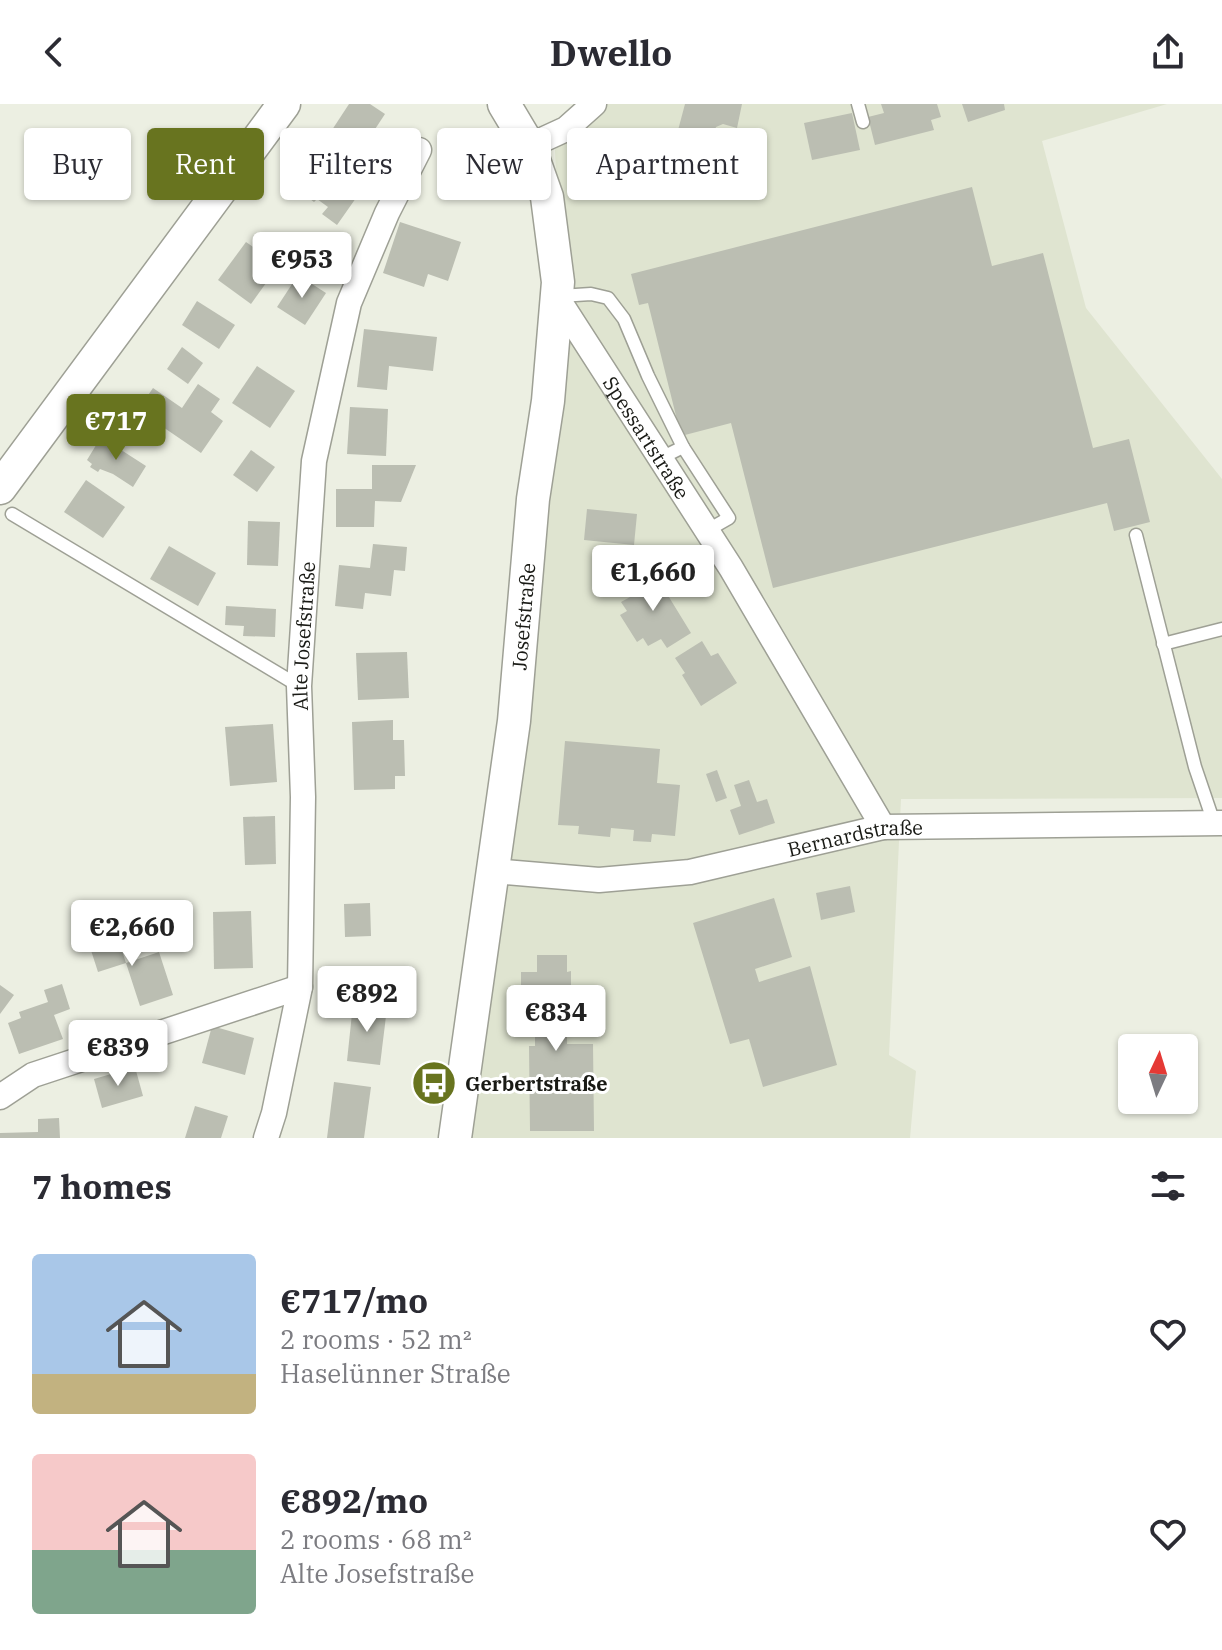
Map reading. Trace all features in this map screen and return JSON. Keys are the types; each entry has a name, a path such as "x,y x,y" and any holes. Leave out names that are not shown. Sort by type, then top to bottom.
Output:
{"street":[{"path":"6,501 284,104"},
{"name":"Josefstraße","path":"504,104 518,128"},
{"path":"551,136 566,129 594,104"},
{"name":"Alte Josefstraße","path":"266,1138 300,987 303,797 299,686 314,461 349,303 394,200"},
{"name":"Josefstraße","path":"455,1138 514,721 533,499 548,401 558,282 547,200"},
{"name":"Spessartstraße","path":"556,296 672,453 708,530 883,827"},
{"name":"Bernardstraße","path":"494,871 599,880 690,872 883,827 1218,823"},
{"path":"0,1097 33,1075 300,987"}],"lane":[{"path":"858,104 863,122"},
{"path":"556,296 591,294 608,298 624,319 648,376 672,453"},
{"path":"6,501 299,686"},
{"path":"1136,535 1195,767 1218,823"},
{"path":"1163,644 1222,629"}],"shaded area":[{"path":"595,104 1167,104 1042,141 1086,308 1222,479 1222,798 901,799 889,1055 916,1071 910,1138 467,1138 558,210 555,150 567,129 567,200 767,200 767,128 568,128"}],"building":[{"path":"349,104 370,104 385,114 376,128 333,128"},
{"path":"685,104 742,104 737,128 723,124 716,128 679,128"},
{"path":"881,104 937,104 941,117 931,120 934,130 875,145 868,117 884,113"},
{"path":"962,104 1004,104 1005,110 968,122"},
{"path":"852,113 860,150 812,160 804,123"},
{"path":"972,187 992,266 1043,253 1093,448 1129,439 1150,522 1114,531 1107,503 773,588 731,423 681,436 648,303 639,305 631,274"},
{"path":"318,200 355,200 337,225 322,214 328,207"},
{"path":"400,222 461,242 448,281 428,274 424,287 383,273"},
{"path":"246,242 279,265 251,304 218,280"},
{"path":"298,275 326,293 305,325 277,307"},
{"path":"197,301 235,325 219,349 182,325"},
{"path":"364,329 437,337 433,371 389,366 387,390 357,387"},
{"path":"182,347 203,363 188,384 167,369"},
{"path":"257,366 295,391 270,428 232,403"},
{"path":"198,384 220,399 211,412 223,421 201,453 138,410 153,388 182,408"},
{"path":"350,407 388,409 386,456 347,454"},
{"path":"101,437 146,466 133,487 113,474 100,469 98,472 90,467 92,464 87,460"},
{"path":"251,450 275,467 257,492 233,475"},
{"path":"372,465 416,465 401,502 375,501 374,527 336,527 336,489 372,489"},
{"path":"86,480 125,507 103,538 64,512"},
{"path":"587,509 637,514 634,545 584,540"},
{"path":"248,521 280,522 278,566 247,565"},
{"path":"373,544 407,547 405,571 394,570 391,596 365,593 363,609 335,606 339,565 370,568"},
{"path":"169,546 216,573 198,606 150,579"},
{"path":"653,571 691,633 667,648 661,639 648,646 643,638 637,642 620,615 627,611 621,602 632,596 627,587"},
{"path":"226,606 276,609 275,637 243,636 244,626 225,625"},
{"path":"702,641 711,656 718,653 737,683 701,706 675,658"},
{"path":"407,652 409,698 358,700 356,653"},
{"path":"393,720 393,740 404,740 405,776 395,776 395,789 354,790 352,722"},
{"path":"273,724 277,782 230,786 225,727"},
{"path":"565,741 660,749 657,783 680,785 675,836 652,834 651,842 633,841 634,830 611,828 610,837 578,834 579,826 558,825"},
{"path":"717,770 727,798 716,802 706,774"},
{"path":"749,780 757,802 767,799 775,823 739,835 730,810 741,806 734,785"},
{"path":"275,816 276,864 245,865 243,817"},
{"path":"850,886 855,912 821,920 816,893"},
{"path":"774,898 792,957 755,969 759,982 810,966 837,1065 763,1087 749,1039 730,1044 693,923"},
{"path":"370,903 371,936 345,937 344,904"},
{"path":"251,911 253,968 214,969 213,912"},
{"path":"115,929 126,963 98,972 87,938"},
{"path":"159,952 173,995 140,1006 126,963"},
{"path":"537,955 567,955 567,972 571,971 571,1008 567,1008 567,1044 593,1044 594,1131 530,1131 529,1046 535,1046 535,1011 521,1011 521,972 537,972"},
{"path":"62,984 70,1009 54,1015 63,1039 19,1054 8,1023 21,1018 19,1012 48,1002 44,990"},
{"path":"0,985 14,995 0,1014"},
{"path":"353,1004 387,1008 380,1065 347,1061"},
{"path":"212,1026 254,1038 245,1075 202,1063"},
{"path":"135,1067 143,1096 102,1108 94,1079"},
{"path":"334,1082 371,1087 364,1138 327,1138"},
{"path":"195,1106 228,1116 221,1138 185,1138"},
{"path":"59,1118 60,1138 0,1138 0,1133 38,1132 38,1119"}],"place":[{"name":"Gerbertstraße","path":"434,1083"}]}
